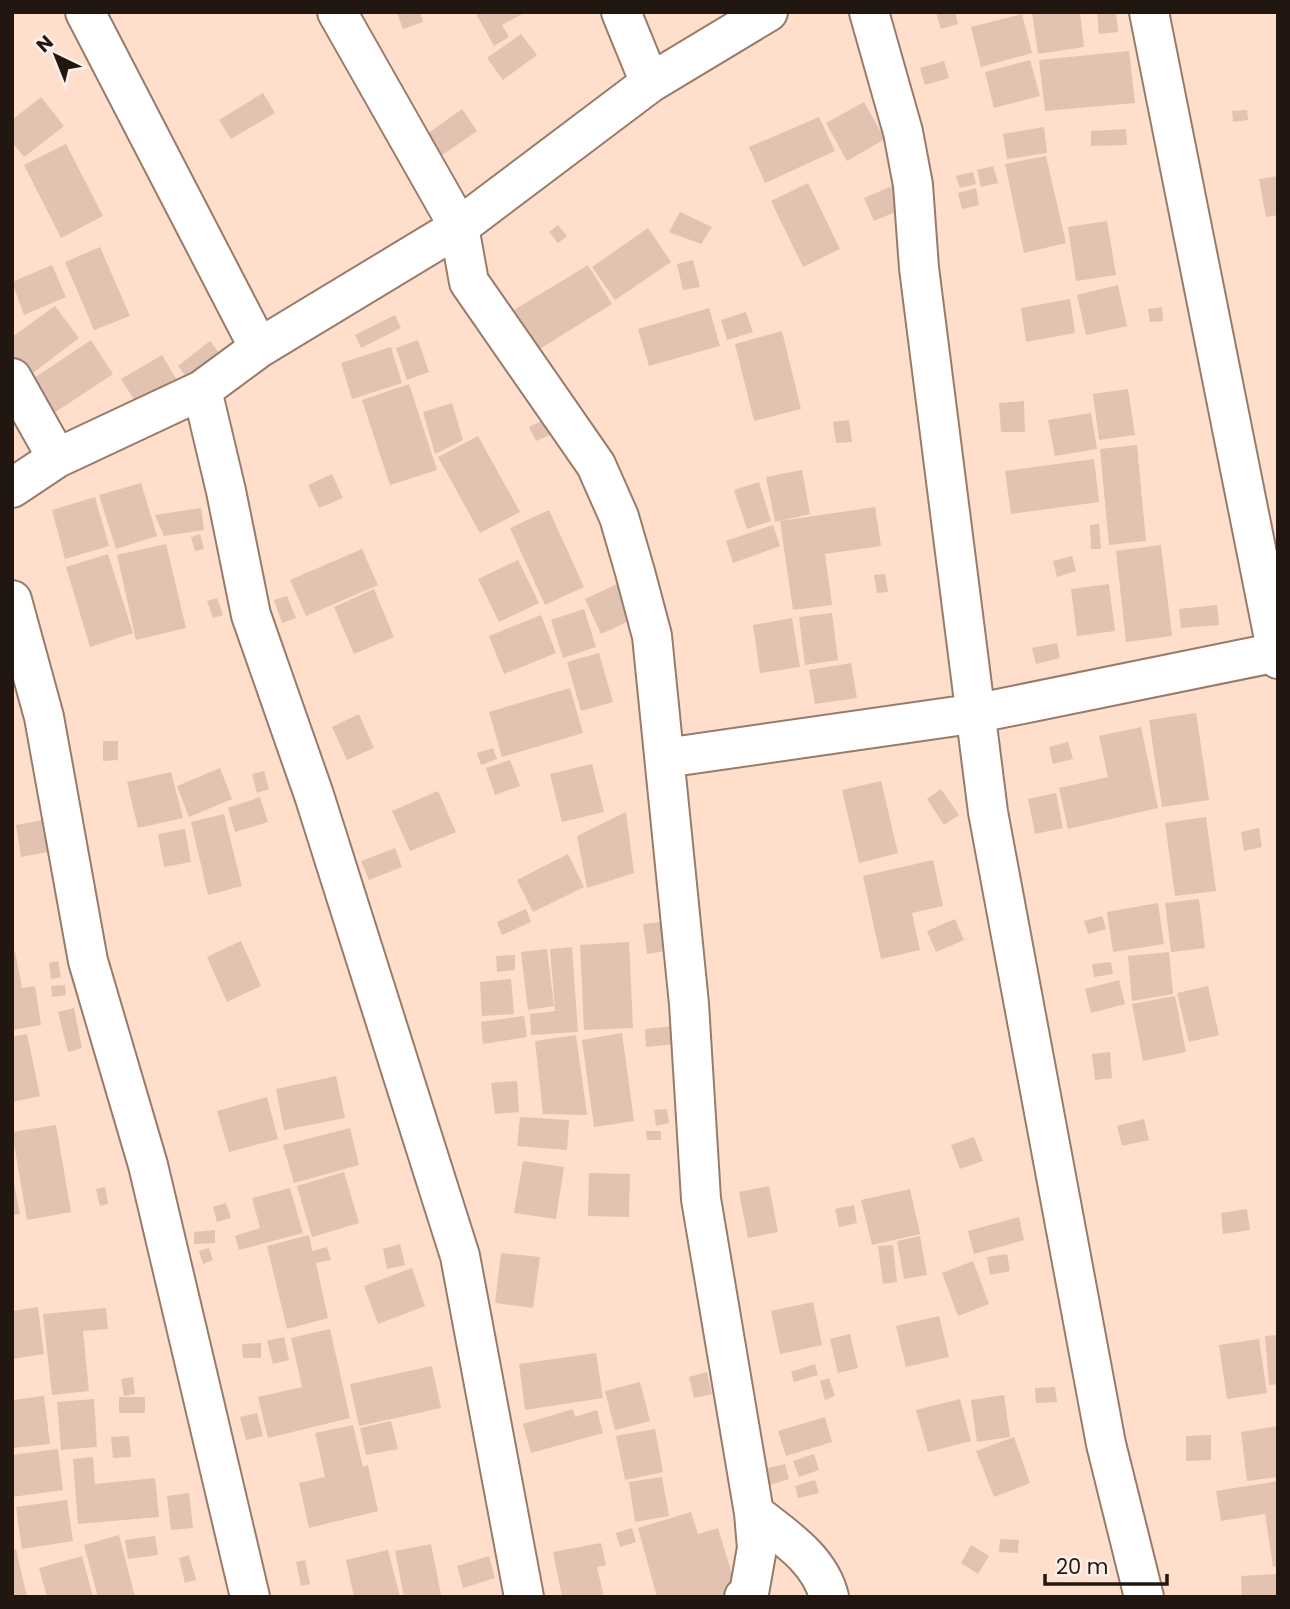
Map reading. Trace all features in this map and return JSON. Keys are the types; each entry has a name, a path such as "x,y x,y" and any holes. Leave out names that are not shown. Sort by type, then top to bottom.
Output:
{"street":[{"path":"85,12 259,348"},
{"path":"337,12 459,227 469,282 596,465 619,517 652,636 689,1004 701,1199 754,1513 757,1548 749,1593 744,1597"},
{"path":"621,12 650,83"},
{"path":"12,488 57,458 202,390 259,348 459,227 650,83 768,12"},
{"path":"869,12 903,132 913,185 919,268 978,713 988,813 1103,1430 1144,1597"},
{"path":"665,758 978,713 1277,654 1149,12"},
{"path":"12,378 57,458"},
{"path":"202,390 251,615 314,795 460,1256 524,1597"},
{"path":"12,600 44,717 88,961 148,1165 250,1597"},
{"path":"754,1513 805,1554 826,1585 829,1597"}],"building":[{"path":"420,12 423,22 403,29 397,13"},
{"path":"475,12 526,12 502,25 509,37 494,46"},
{"path":"936,12 955,12 958,24 941,29"},
{"path":"1032,12 1080,12 1084,47 1038,54"},
{"path":"1097,12 1116,12 1118,32 1099,34"},
{"path":"1022,14 1032,53 981,67 971,27"},
{"path":"521,34 537,55 503,80 487,58"},
{"path":"1129,51 1135,103 1045,111 1039,60"},
{"path":"1030,60 1040,96 994,108 985,72"},
{"path":"944,61 949,78 925,85 920,68"},
{"path":"263,93 275,113 231,139 219,120"},
{"path":"41,97 64,126 24,157 12,142 12,120"},
{"path":"864,102 885,139 847,161 826,123"},
{"path":"462,109 477,131 438,158 423,137"},
{"path":"1247,110 1248,120 1233,122 1232,111"},
{"path":"819,117 835,151 765,183 749,147"},
{"path":"1044,127 1047,153 1007,159 1003,134"},
{"path":"1126,129 1127,145 1091,146 1091,131"},
{"path":"66,144 103,216 61,238 24,165"},
{"path":"1046,156 1066,243 1024,253 1005,164"},
{"path":"993,166 998,183 981,187 977,170"},
{"path":"973,172 976,184 960,188 956,176"},
{"path":"1278,176 1278,215 1266,217 1259,179"},
{"path":"808,183 840,249 803,267 771,201"},
{"path":"899,183 909,206 874,221 864,198"},
{"path":"976,188 979,205 962,209 958,193"},
{"path":"680,212 712,227 701,244 669,232"},
{"path":"1107,221 1116,275 1076,281 1068,227"},
{"path":"558,225 567,236 558,243 549,232"},
{"path":"648,228 671,262 615,300 592,267"},
{"path":"100,247 130,316 94,330 65,262"},
{"path":"693,260 700,287 683,290 677,264"},
{"path":"52,265 66,297 24,315 12,282"},
{"path":"588,265 612,304 533,353 509,313"},
{"path":"1118,285 1127,326 1086,335 1077,295"},
{"path":"1070,299 1075,333 1026,342 1021,308"},
{"path":"55,306 79,338 21,382 12,370 12,337"},
{"path":"1162,307 1163,321 1150,322 1148,309"},
{"path":"709,308 720,346 649,366 638,329"},
{"path":"746,312 753,332 727,340 721,320"},
{"path":"395,315 401,328 361,348 355,335"},
{"path":"782,331 801,409 754,421 735,344"},
{"path":"91,340 113,374 54,413 31,380"},
{"path":"418,340 429,372 407,380 396,348"},
{"path":"210,341 225,361 193,386 178,366"},
{"path":"391,347 402,383 352,399 341,363"},
{"path":"162,355 180,385 140,409 121,379"},
{"path":"409,384 437,470 390,485 362,400"},
{"path":"1128,389 1135,435 1099,440 1093,394"},
{"path":"1024,401 1025,432 1001,432 999,403"},
{"path":"452,403 463,440 435,454 423,412"},
{"path":"1091,413 1097,449 1055,456 1048,420"},
{"path":"548,418 555,433 536,441 529,427"},
{"path":"849,420 852,442 836,443 833,422"},
{"path":"478,436 520,512 480,533 438,457"},
{"path":"1137,445 1146,541 1109,545 1100,449"},
{"path":"1094,459 1099,502 1011,514 1005,471"},
{"path":"802,470 810,514 775,522 766,477"},
{"path":"332,474 343,498 319,508 308,485"},
{"path":"759,482 771,521 747,529 734,490"},
{"path":"141,483 157,536 116,549 99,495"},
{"path":"95,497 109,546 65,559 52,510"},
{"path":"875,507 881,546 825,554 832,605 793,610 780,521"},
{"path":"201,508 204,530 164,536 155,515"},
{"path":"549,510 584,587 545,605 510,528"},
{"path":"1099,524 1101,549 1091,549 1090,525"},
{"path":"773,525 780,546 733,563 726,541"},
{"path":"200,534 204,549 195,551 191,537"},
{"path":"166,544 186,628 136,640 117,555"},
{"path":"1161,545 1172,636 1126,642 1116,551"},
{"path":"362,549 378,585 306,616 290,580"},
{"path":"108,554 133,633 90,647 66,567"},
{"path":"1072,556 1076,571 1057,577 1053,561"},
{"path":"518,560 539,603 499,622 478,579"},
{"path":"885,574 888,592 877,593 874,575"},
{"path":"628,579 644,614 601,634 585,599"},
{"path":"1109,584 1115,631 1077,636 1071,589"},
{"path":"374,589 394,637 354,654 334,607"},
{"path":"287,596 296,618 282,623 274,600"},
{"path":"217,598 223,615 213,618 207,601"},
{"path":"1217,605 1219,625 1181,628 1179,609"},
{"path":"584,609 596,647 563,658 551,620"},
{"path":"832,613 838,660 805,665 799,617"},
{"path":"541,615 556,653 504,674 489,636"},
{"path":"792,618 800,667 760,673 753,625"},
{"path":"1057,643 1060,658 1036,664 1032,648"},
{"path":"599,653 613,702 581,711 567,662"},
{"path":"851,663 857,698 815,704 809,670"},
{"path":"570,688 583,733 502,757 489,712"},
{"path":"1196,713 1209,800 1162,807 1149,720"},
{"path":"359,714 374,748 347,760 332,727"},
{"path":"1141,727 1158,808 1068,829 1059,788 1108,777 1099,736"},
{"path":"103,741 118,741 118,760 103,761"},
{"path":"1068,742 1073,759 1053,764 1049,747"},
{"path":"493,748 497,759 481,765 477,753"},
{"path":"510,760 520,786 495,795 486,768"},
{"path":"592,764 604,812 562,822 550,774"},
{"path":"220,768 232,799 189,817 177,786"},
{"path":"264,771 269,789 257,793 252,774"},
{"path":"171,772 183,818 138,828 127,782"},
{"path":"881,781 898,853 859,863 842,790"},
{"path":"941,789 959,815 944,825 927,799"},
{"path":"438,791 456,832 410,851 392,811"},
{"path":"1056,793 1063,828 1035,834 1028,799"},
{"path":"260,797 268,822 235,832 228,808"},
{"path":"626,812 634,873 587,888 577,836"},
{"path":"224,814 242,886 208,895 191,822"},
{"path":"1206,817 1216,891 1175,896 1165,823"},
{"path":"43,820 48,852 21,857 16,825"},
{"path":"1259,828 1262,847 1244,851 1241,832"},
{"path":"185,829 191,862 164,867 158,834"},
{"path":"395,848 402,867 369,880 361,861"},
{"path":"568,854 584,887 533,912 517,880"},
{"path":"933,860 943,906 912,913 920,950 881,959 863,876"},
{"path":"1199,899 1205,948 1171,952 1165,903"},
{"path":"1158,903 1164,944 1113,952 1107,912"},
{"path":"526,909 531,922 502,935 497,922"},
{"path":"1102,916 1106,929 1088,934 1084,921"},
{"path":"955,919 964,940 936,952 927,931"},
{"path":"669,921 672,950 647,954 643,924"},
{"path":"241,941 261,986 227,1002 207,957"},
{"path":"629,942 633,1028 584,1030 580,945"},
{"path":"572,947 578,1032 531,1035 530,1014 555,1011 550,949"},
{"path":"547,949 554,1006 528,1010 521,952"},
{"path":"15,951 22,988 35,986 41,1025 12,1030 12,952"},
{"path":"1169,952 1173,994 1132,1001 1128,956"},
{"path":"515,955 515,970 497,972 496,956"},
{"path":"58,961 61,977 51,979 49,963"},
{"path":"1111,962 1113,974 1094,977 1092,964"},
{"path":"511,979 514,1014 482,1016 480,982"},
{"path":"1119,980 1125,1004 1091,1013 1085,989"},
{"path":"65,985 66,995 52,997 51,986"},
{"path":"1208,986 1219,1035 1189,1042 1177,993"},
{"path":"1175,996 1186,1052 1143,1061 1132,1004"},
{"path":"74,1008 82,1048 68,1052 58,1012"},
{"path":"524,1016 527,1037 483,1044 481,1022"},
{"path":"674,1026 676,1044 646,1047 645,1029"},
{"path":"622,1033 634,1121 594,1127 582,1040"},
{"path":"27,1034 40,1096 12,1102 12,1037"},
{"path":"576,1035 587,1115 543,1114 535,1041"},
{"path":"1110,1052 1112,1078 1095,1080 1092,1054"},
{"path":"336,1076 345,1118 284,1130 276,1089"},
{"path":"517,1081 519,1112 495,1114 491,1083"},
{"path":"267,1097 278,1139 229,1152 217,1111"},
{"path":"667,1109 669,1123 656,1126 654,1110"},
{"path":"520,1117 569,1120 567,1150 517,1146"},
{"path":"1144,1119 1149,1140 1122,1146 1117,1126"},
{"path":"56,1125 71,1212 27,1220 12,1132"},
{"path":"350,1128 359,1165 294,1183 283,1145"},
{"path":"646,1131 661,1131 661,1140 647,1140"},
{"path":"974,1137 983,1161 960,1169 951,1145"},
{"path":"523,1161 564,1167 556,1219 514,1213"},
{"path":"344,1172 359,1223 312,1237 297,1186"},
{"path":"12,1173 20,1214 12,1215"},
{"path":"589,1173 630,1174 629,1217 588,1216"},
{"path":"769,1186 778,1232 748,1238 739,1192"},
{"path":"105,1187 108,1204 100,1206 96,1189"},
{"path":"290,1188 303,1233 239,1250 235,1236 260,1228 252,1198"},
{"path":"910,1189 920,1234 872,1245 861,1200"},
{"path":"226,1203 231,1218 217,1222 213,1207"},
{"path":"854,1205 857,1223 839,1227 835,1209"},
{"path":"1247,1209 1250,1230 1223,1234 1221,1213"},
{"path":"1019,1217 1024,1240 974,1254 968,1231"},
{"path":"215,1230 215,1243 194,1244 194,1232"},
{"path":"309,1235 312,1251 327,1247 331,1260 316,1263 328,1318 287,1329 267,1246"},
{"path":"920,1236 927,1275 904,1279 897,1241"},
{"path":"400,1244 405,1265 387,1269 383,1249"},
{"path":"893,1245 897,1282 883,1284 878,1246"},
{"path":"209,1248 213,1260 203,1264 199,1251"},
{"path":"501,1253 540,1257 533,1308 495,1303"},
{"path":"1007,1254 1010,1271 990,1275 987,1257"},
{"path":"973,1261 989,1304 958,1316 942,1273"},
{"path":"412,1268 425,1306 378,1324 364,1286"},
{"path":"813,1302 822,1345 780,1354 771,1311"},
{"path":"38,1307 44,1354 12,1359 12,1311"},
{"path":"106,1308 108,1329 83,1331 89,1391 52,1395 43,1314"},
{"path":"939,1316 949,1357 906,1367 896,1326"},
{"path":"330,1329 350,1418 268,1438 258,1397 302,1387 291,1338"},
{"path":"850,1334 858,1368 838,1373 830,1339"},
{"path":"1278,1335 1278,1384 1269,1385 1265,1336"},
{"path":"284,1337 289,1360 273,1364 267,1341"},
{"path":"1259,1339 1267,1393 1227,1399 1219,1345"},
{"path":"261,1343 261,1358 243,1358 242,1344"},
{"path":"596,1353 603,1398 525,1410 519,1364"},
{"path":"815,1364 818,1375 794,1382 791,1372"},
{"path":"432,1366 441,1408 359,1426 350,1384"},
{"path":"707,1372 712,1394 694,1398 689,1377"},
{"path":"133,1377 135,1394 124,1396 121,1379"},
{"path":"829,1378 835,1396 825,1400 820,1381"},
{"path":"640,1382 650,1421 615,1430 605,1391"},
{"path":"1055,1387 1057,1402 1036,1403 1035,1388"},
{"path":"1004,1395 1010,1437 977,1442 971,1400"},
{"path":"44,1396 50,1444 12,1448 12,1400"},
{"path":"119,1397 145,1397 145,1413 119,1413"},
{"path":"94,1399 97,1447 61,1450 57,1402"},
{"path":"960,1399 971,1441 928,1452 916,1410"},
{"path":"573,1409 575,1417 597,1410 603,1433 531,1453 523,1424"},
{"path":"257,1413 263,1436 246,1440 240,1417"},
{"path":"825,1417 832,1442 786,1456 778,1431"},
{"path":"391,1421 398,1449 366,1455 360,1428"},
{"path":"353,1425 363,1467 368,1465 378,1511 309,1528 299,1483 325,1477 315,1433"},
{"path":"1278,1426 1278,1477 1247,1481 1241,1432"},
{"path":"655,1429 663,1472 625,1480 616,1436"},
{"path":"1211,1435 1211,1460 1186,1461 1186,1436"},
{"path":"129,1436 131,1457 113,1458 111,1437"},
{"path":"1014,1437 1030,1483 994,1497 976,1451"},
{"path":"58,1449 63,1490 12,1497 12,1455"},
{"path":"814,1454 819,1470 799,1477 793,1461"},
{"path":"93,1457 95,1484 155,1478 159,1517 78,1524 73,1459"},
{"path":"785,1464 789,1479 770,1485 764,1469"},
{"path":"662,1477 669,1516 635,1522 629,1482"},
{"path":"815,1480 819,1493 798,1498 795,1486"},
{"path":"1278,1481 1278,1566 1273,1567 1265,1514 1221,1521 1216,1491"},
{"path":"189,1493 193,1528 171,1530 167,1496"},
{"path":"67,1500 73,1541 22,1549 16,1507"},
{"path":"691,1512 698,1534 718,1528 737,1591 716,1597 657,1597 638,1528"},
{"path":"632,1528 636,1542 620,1547 616,1533"},
{"path":"119,1535 135,1597 98,1597 84,1545"},
{"path":"155,1536 158,1555 128,1559 125,1540"},
{"path":"1000,1539 1019,1540 1018,1553 999,1552"},
{"path":"601,1543 606,1565 597,1567 604,1597 562,1597 553,1552"},
{"path":"431,1544 441,1595 404,1597 395,1551"},
{"path":"971,1545 989,1556 978,1574 961,1563"},
{"path":"16,1549 27,1597 12,1597 12,1550"},
{"path":"388,1550 400,1597 354,1597 346,1560"},
{"path":"189,1555 196,1580 185,1583 179,1558"},
{"path":"82,1556 93,1597 47,1597 39,1568"},
{"path":"489,1556 495,1578 463,1588 457,1566"},
{"path":"305,1560 310,1584 301,1586 296,1562"},
{"path":"1278,1574 1278,1597 1242,1597 1241,1576"}]}
